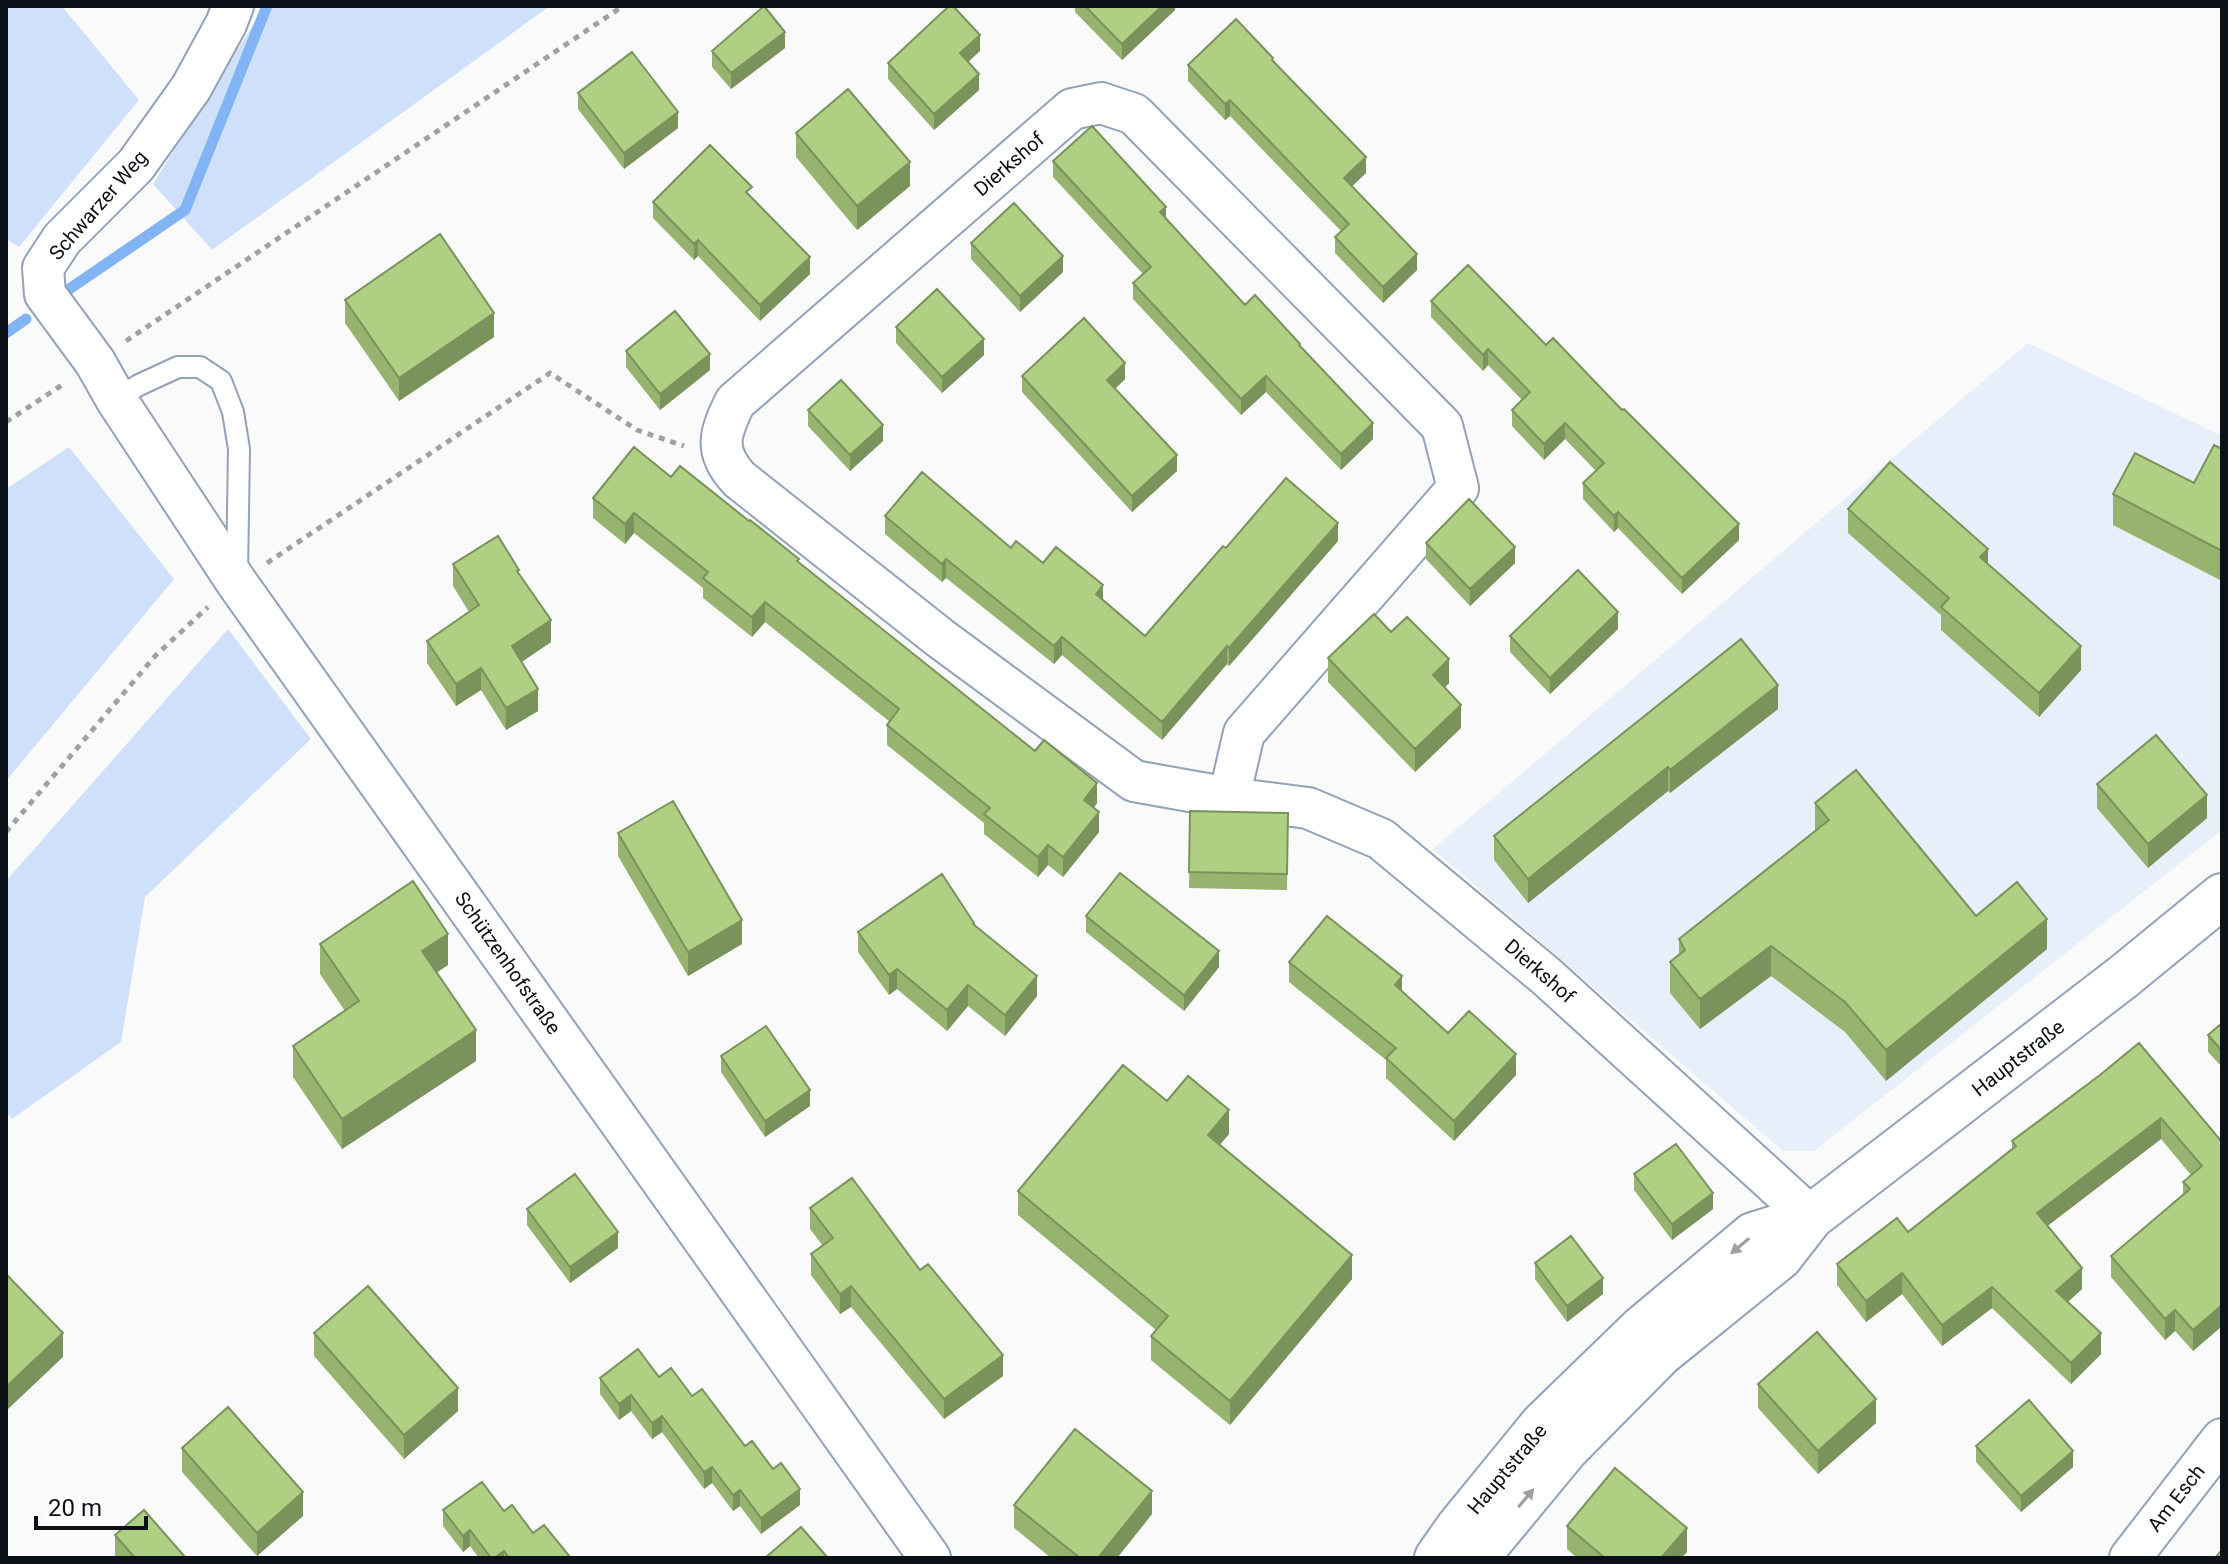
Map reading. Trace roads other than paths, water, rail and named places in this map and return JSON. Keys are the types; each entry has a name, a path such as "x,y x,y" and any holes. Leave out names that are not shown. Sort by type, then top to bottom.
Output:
{"main road":[{"name":"Hauptstraße","path":"1471,1550 1660,1354 1780,1257 1811,1217 2123,977 2222,896"}],"street":[{"name":"Schwarzer Weg","path":"95,362 45,294 43,268 62,239 136,165 191,88 233,6"},
{"name":"Dierkshof","path":"1229,798 1244,733 1458,488 1442,426 1134,114 1101,103 1072,109 735,402 723,427 721,450 728,468 940,638 1134,781 1229,798 1308,808 1381,839 1546,976 1811,1217"},
{"name":"Schützenhofstraße","path":"95,362 237,583 930,1558"},
{"name":"Am Esch","path":"2130,1558 2222,1439"}],"lane":[{"path":"116,399 178,367 200,367 221,381 233,412 239,449 237,583"}],"waterway":[{"path":"62,294 185,210 267,6"},
{"path":"6,333 26,319"}]}
